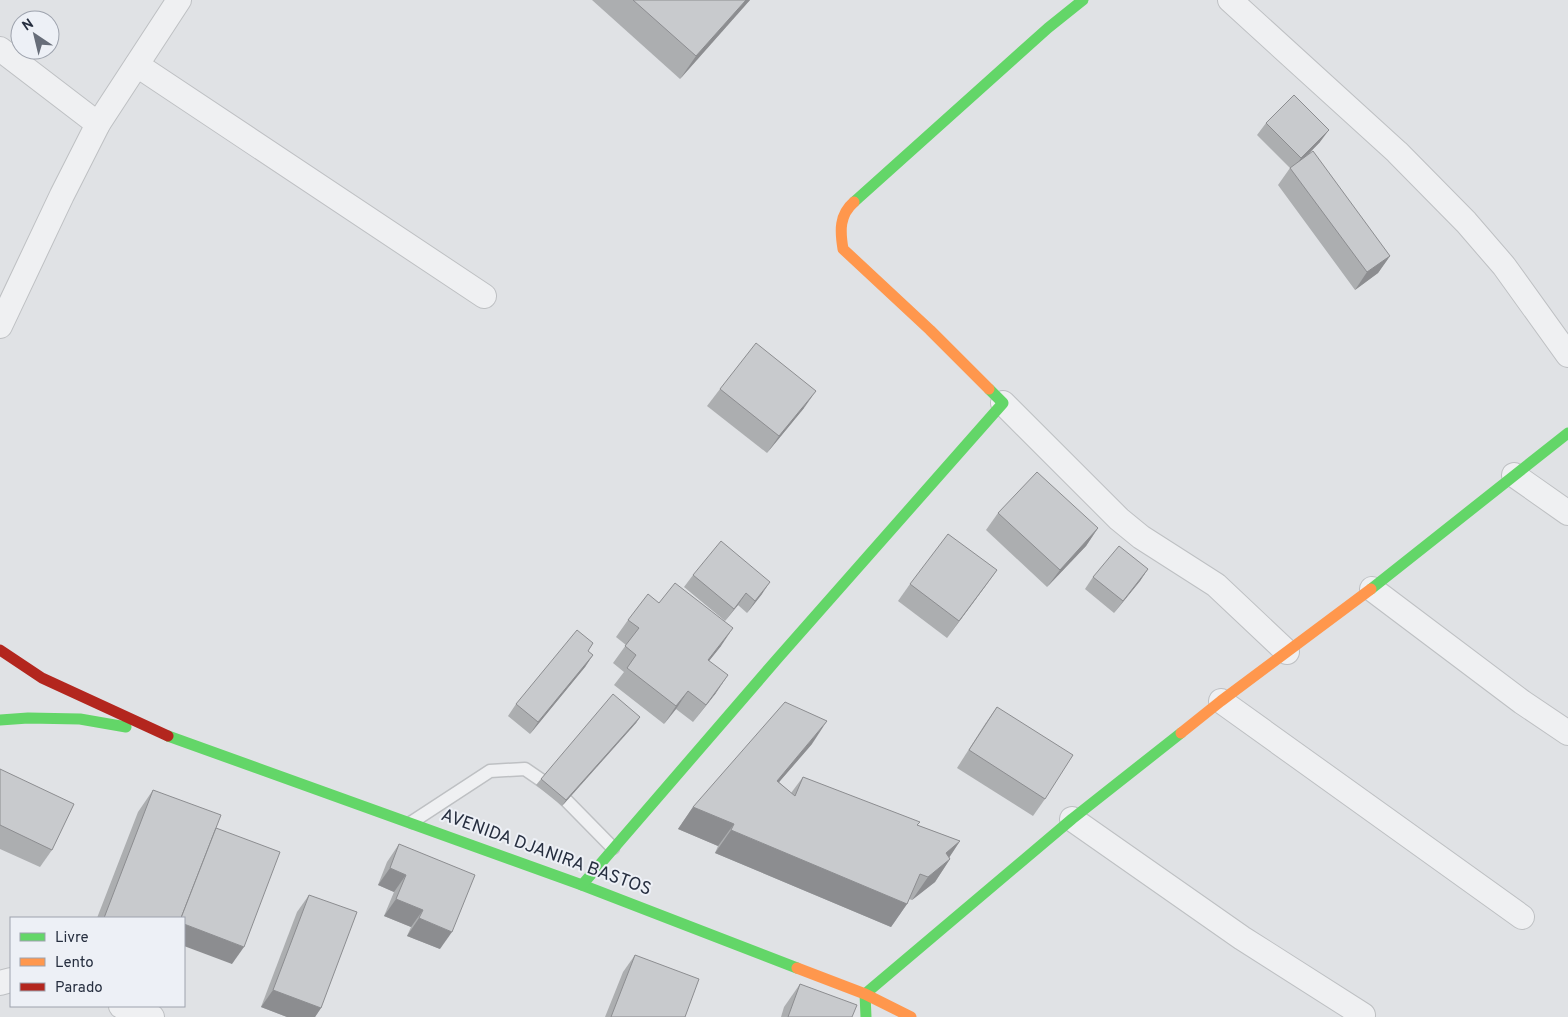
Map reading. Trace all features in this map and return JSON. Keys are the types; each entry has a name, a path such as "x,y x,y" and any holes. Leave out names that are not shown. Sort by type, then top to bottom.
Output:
{"street":[{"path":"0,326 98,124 179,0"},
{"path":"1082,0 1048,28 850,205 840,218 840,235 843,249 942,341 1120,520 1148,542 1216,585 1287,652"},
{"path":"1230,0 1397,152 1466,222 1504,266 1568,355"},
{"path":"0,49 98,124"},
{"path":"137,65 484,296"},
{"path":"582,885 1003,403"},
{"path":"866,1017 865,994 1072,819 1221,701 1372,589 1568,433"},
{"path":"1514,475 1568,513"},
{"path":"1372,589 1522,702 1568,734"},
{"name":"AVENIDA DJANIRA BASTOS","path":"0,650 42,678 164,734 582,885 865,994 911,1017"},
{"path":"1221,701 1522,917"},
{"name":"AVENIDA DJANIRA BASTOS","path":"0,720 28,718 80,719 164,734"},
{"path":"1072,819 1242,938 1364,1015"},
{"path":"124,1007 147,1016"}],"lane":[{"path":"412,822 490,771 525,769 557,791 613,848"}],"building":[{"path":"633,0 746,0 696,56"},
{"path":"1294,95 1329,130 1301,158 1266,123"},
{"path":"1313,151 1390,256 1367,272 1290,168"},
{"path":"756,343 816,391 779,436 720,389"},
{"path":"1037,472 1098,528 1060,570 998,513"},
{"path":"948,534 997,570 959,621 910,584"},
{"path":"721,541 770,582 755,601 746,593 734,609 693,575"},
{"path":"1119,546 1148,569 1123,601 1093,577"},
{"path":"675,583 733,628 708,660 728,675 706,705 688,691 676,706 627,668 636,655 625,646 639,628 628,620 648,594 659,603"},
{"path":"577,630 593,643 588,651 593,655 538,722 516,704"},
{"path":"613,694 640,717 566,800 541,779"},
{"path":"785,702 827,721 777,781 795,796 803,777 920,822 917,825 960,841 946,853 950,859 928,877 920,874 907,904 731,830 734,824 693,807"},
{"path":"997,707 1073,755 1045,799 969,750"},
{"path":"0,769 74,804 52,850 0,825"},
{"path":"153,790 221,815 181,917 104,917"},
{"path":"216,828 280,852 244,947 185,924 185,917 181,917"},
{"path":"399,844 475,875 452,932 419,918 423,910 396,899 406,875 390,868"},
{"path":"309,895 357,912 321,1008 273,990"},
{"path":"635,955 699,979 685,1017 611,1017"},
{"path":"800,984 857,1005 852,1017 788,1017"}],"traffic: fast":[{"path":"854,202 1048,28 1083,0"},
{"path":"582,885 778,658 1003,403 989,389"},
{"path":"1371,589 1568,433"},
{"path":"0,720 28,718 80,719 126,727"},
{"path":"866,1017 865,994 1072,819 1181,733"},
{"path":"168,736 582,885 797,968"}],"traffic: slow":[{"path":"854,202 843,218 841,236 843,249 930,330 989,389"},
{"path":"1181,733 1371,589"},
{"path":"797,968 865,994 911,1017"}],"traffic: jam":[{"path":"0,650 42,678 168,736"}]}
